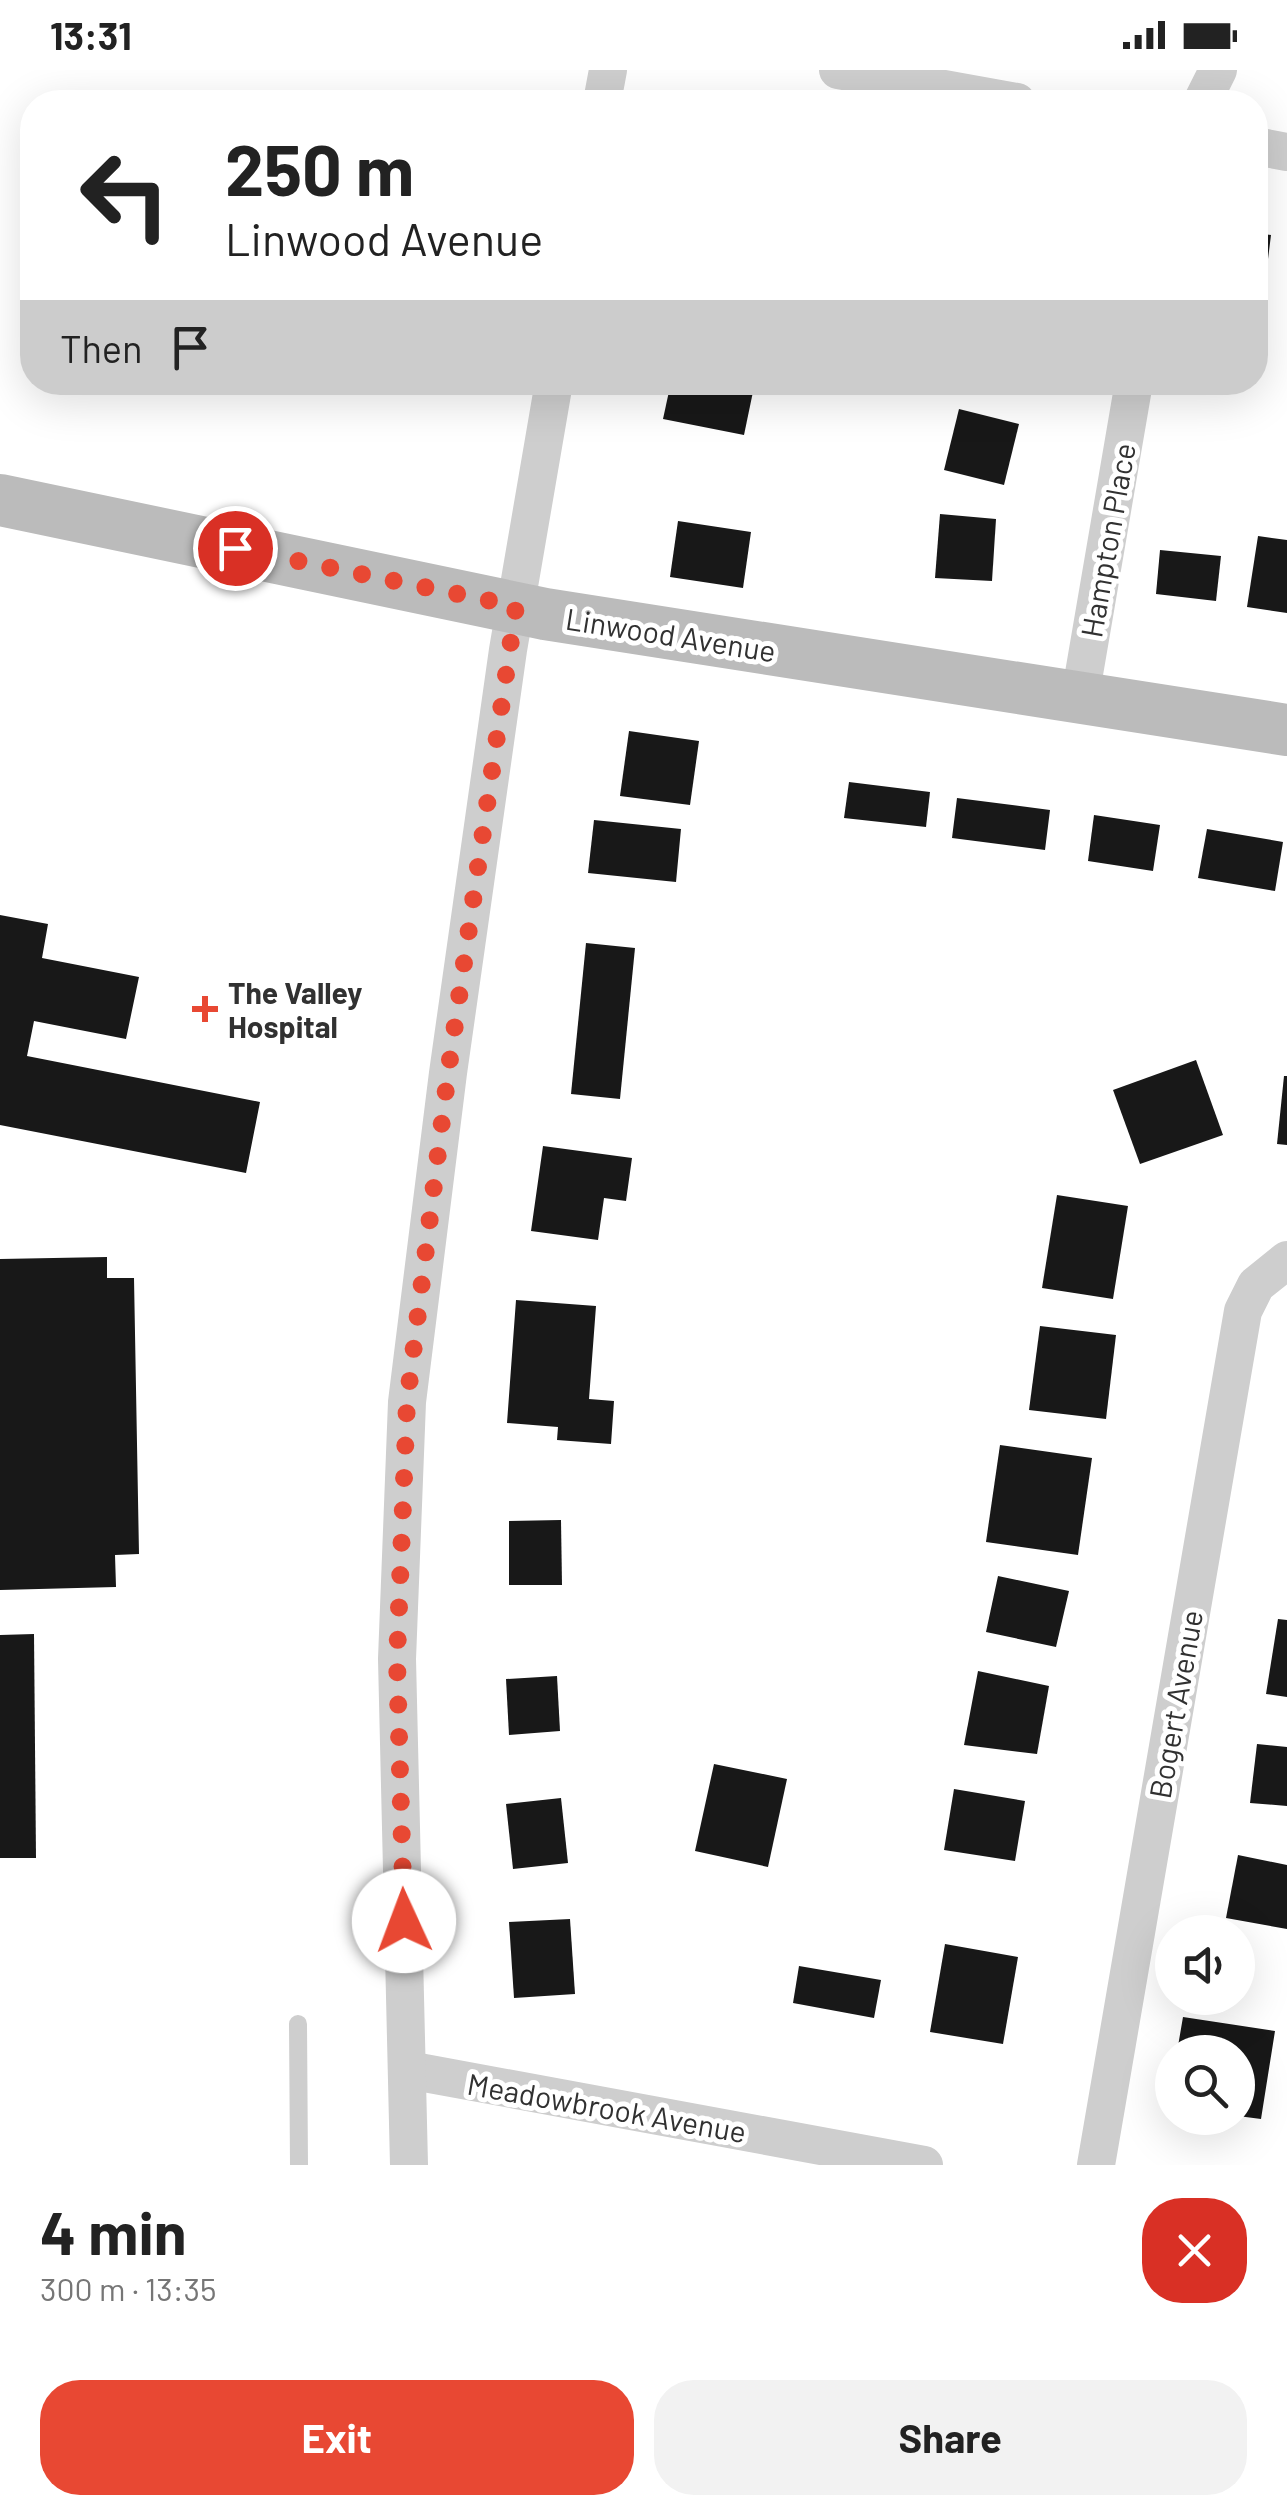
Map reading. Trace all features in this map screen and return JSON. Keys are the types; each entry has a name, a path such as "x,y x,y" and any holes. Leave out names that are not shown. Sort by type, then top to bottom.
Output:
{"main road":[{"name":"Linwood Avenue","path":"0,500 545,614 1287,730"}],"street":[{"path":"838,70 949,90"},
{"path":"409,2165 397,1659 407,1402 448,1073 516,606 552,395"},
{"name":"Hampton Place","path":"1080,697 1132,395"},
{"name":"Bogert Avenue","path":"1096,2165 1243,1311 1256,1285 1287,1260"},
{"name":"Meadowbrook Avenue","path":"408,2070 924,2165"}],"lane":[{"path":"298,2024 299,2165"}],"building":[{"path":"668,395 752,395 744,435 663,419"},
{"path":"959,409 1019,424 1004,485 944,470"},
{"path":"940,514 996,519 992,581 935,578"},
{"path":"678,521 751,532 743,588 670,577"},
{"path":"1258,536 1287,540 1287,613 1247,607"},
{"path":"1160,550 1221,556 1216,601 1156,594"},
{"path":"629,731 699,741 690,805 620,796"},
{"path":"849,782 930,792 926,827 844,818"},
{"path":"957,798 1050,810 1045,850 952,838"},
{"path":"1094,815 1160,825 1153,871 1088,861"},
{"path":"594,820 681,829 676,882 588,873"},
{"path":"1207,829 1283,842 1275,891 1198,878"},
{"path":"0,915 48,924 42,958 139,977 126,1039 34,1021 27,1056 260,1102 246,1173 0,1125"},
{"path":"586,943 635,948 620,1099 571,1094"},
{"path":"1196,1060 1223,1135 1140,1164 1113,1090"},
{"path":"1287,1076 1287,1145 1277,1144"},
{"path":"543,1146 632,1158 626,1201 604,1198 598,1240 531,1231"},
{"path":"1057,1195 1128,1206 1113,1299 1042,1288"},
{"path":"107,1257 107,1278 134,1278 139,1554 115,1555 116,1587 0,1590 0,1259"},
{"path":"516,1300 596,1306 589,1399 614,1401 611,1444 557,1440 558,1427 507,1423"},
{"path":"1040,1326 1116,1335 1106,1419 1029,1410"},
{"path":"1000,1445 1092,1458 1078,1555 986,1542"},
{"path":"561,1520 562,1585 509,1585 509,1521"},
{"path":"998,1576 1069,1591 1056,1647 986,1632"},
{"path":"1278,1619 1287,1620 1287,1697 1266,1694"},
{"path":"34,1634 36,1858 0,1858 0,1635"},
{"path":"978,1671 1049,1686 1037,1754 964,1745"},
{"path":"557,1676 560,1731 509,1735 506,1679"},
{"path":"1257,1744 1287,1747 1287,1806 1250,1803"},
{"path":"714,1764 787,1779 768,1867 695,1851"},
{"path":"954,1789 1025,1801 1015,1861 944,1850"},
{"path":"561,1798 568,1863 513,1869 506,1804"},
{"path":"1238,1855 1287,1865 1287,1929 1255,1923 1255,1915 1227,1915"},
{"path":"570,1919 575,1994 514,1998 509,1922"},
{"path":"945,1944 1018,1957 1003,2044 930,2032"},
{"path":"799,1966 881,1980 874,2018 793,2003"},
{"path":"1183,2017 1275,2031 1261,2119 1255,2118 1255,2035 1180,2035"}],"place":[{"name":"The Valley Hospital","path":"205,1009"}],"route":[{"path":"235,548 516,606 448,1073 407,1402 397,1659 404,1921"}]}
